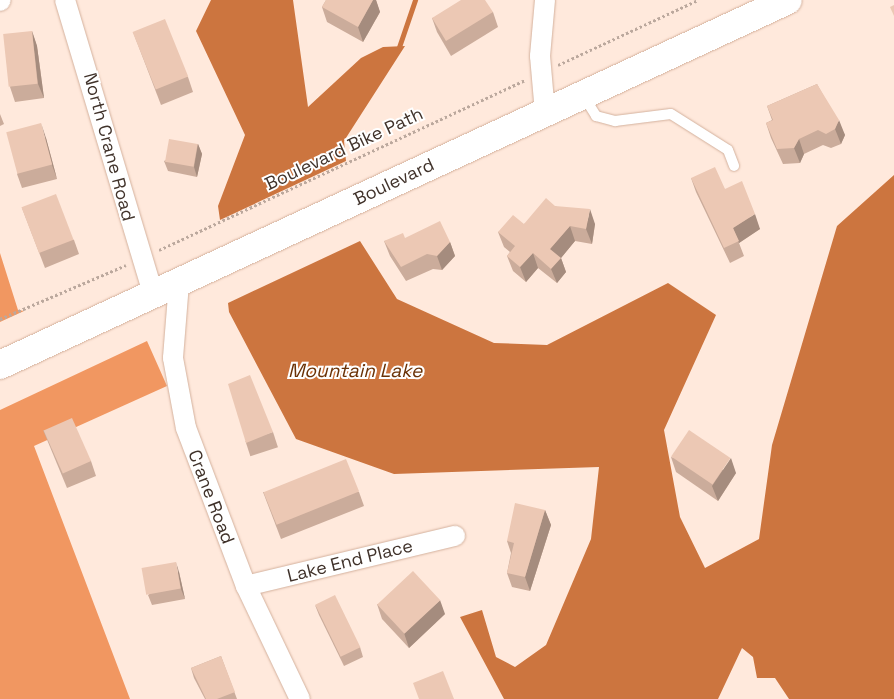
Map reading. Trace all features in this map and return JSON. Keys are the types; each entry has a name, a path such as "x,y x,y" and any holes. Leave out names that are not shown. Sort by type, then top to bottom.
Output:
{"main road":[{"name":"Boulevard","path":"0,365 788,0"}],"street":[{"name":"North Crane Road","path":"65,0 153,294"},
{"path":"545,0 541,73 545,113"},
{"name":"Crane Road","path":"178,282 173,358 186,428 246,586 300,699"},
{"name":"Lake End Place","path":"246,586 455,536"}],"lane":[{"path":"583,94 596,116 615,121 672,114 728,150 734,166"}],"path":[{"name":"Boulevard Bike Path","path":"0,319 141,258 698,0"}],"shaded area":[{"path":"0,253 18,310 24,311 0,322"},
{"path":"147,341 167,386 34,446 130,699 0,699 0,410"}],"water":[{"path":"211,0 293,0 308,107 361,58 383,47 405,46 344,141 346,161 220,220 218,206 245,135 196,31"},
{"name":"Mountain Lake","path":"894,175 894,699 789,699 775,678 757,678 753,657 742,648 718,699 504,699 460,617 482,610 496,657 515,667 546,645 591,539 599,467 394,474 296,439 229,312 228,303 360,241 397,299 494,343 547,345 668,283 716,315 664,430 680,517 705,568 759,539 772,445 837,226"}],"building":[{"path":"326,0 373,0 358,27 322,7"},
{"path":"461,0 485,0 493,12 446,41 432,18"},
{"path":"894,5 894,16 890,7"},
{"path":"165,19 188,76 156,90 133,32"},
{"path":"32,31 38,84 9,87 3,34"},
{"path":"817,84 839,120 835,129 826,134 818,130 799,139 794,148 777,149 766,123 773,120 767,106"},
{"path":"41,123 52,165 17,174 6,132"},
{"path":"169,139 198,144 194,167 165,162"},
{"path":"715,167 725,189 742,181 755,214 733,228 739,241 724,248 691,178"},
{"path":"56,194 74,240 39,253 21,207"},
{"path":"546,198 555,206 590,209 586,229 570,226 550,249 561,258 551,269 533,253 520,267 507,256 515,246 498,232 513,215 524,224"},
{"path":"440,221 450,242 437,256 427,254 401,267 384,241 403,233 405,238"},
{"path":"250,375 273,432 246,443 228,384"},
{"path":"72,418 91,461 63,474 44,431"},
{"path":"689,430 730,458 713,484 671,457"},
{"path":"346,459 359,491 277,525 263,492"},
{"path":"515,503 545,510 525,577 507,573 514,543 507,541"},
{"path":"176,562 181,589 146,595 142,568"},
{"path":"413,571 440,600 404,634 377,604"},
{"path":"335,595 360,647 341,657 315,605"},
{"path":"221,656 235,692 217,699 206,699 191,668"},
{"path":"443,671 454,699 419,699 413,683"}],"waterway":[{"path":"399,47 415,0"}]}
